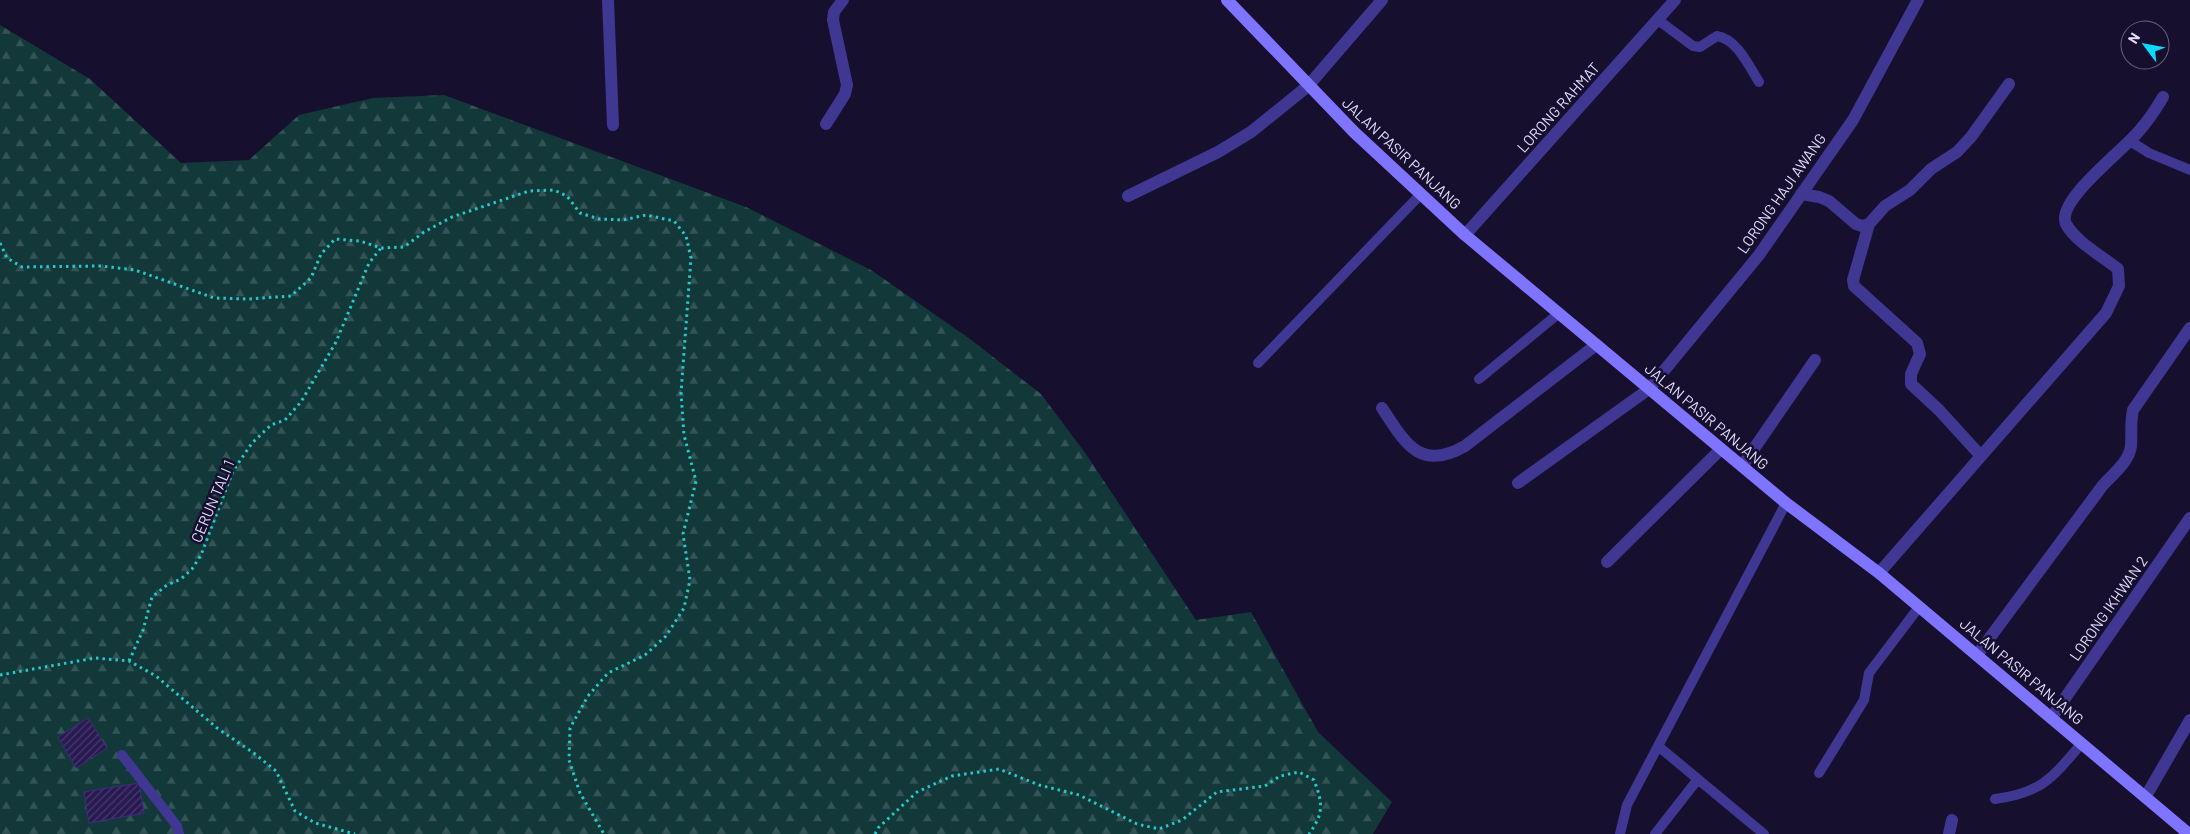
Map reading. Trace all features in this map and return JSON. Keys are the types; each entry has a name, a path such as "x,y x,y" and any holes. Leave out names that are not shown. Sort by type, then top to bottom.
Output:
{"main road":[{"name":"JALAN PASIR PANJANG","path":"1227,0 1308,86 1465,235 1786,503 1879,572 2189,834"}],"street":[{"path":"608,0 613,125"},
{"path":"826,124 845,94 848,85 833,20 834,12 843,0"},
{"path":"1128,196 1218,152 1251,132 1308,86 1382,0"},
{"name":"LORONG RAHMAT","path":"1465,235 1675,0"},
{"name":"LORONG HAJI AWANG","path":"1518,482 1649,389 1759,254 1853,120 1918,0"},
{"path":"1980,455 1939,410 1911,384 1911,374 1920,354 1917,343 1854,286 1853,280 1869,224 1885,206 1910,190 1930,169 1957,152 1971,137 2009,84"},
{"path":"1879,572 2106,313 2119,286 2118,269 2074,234 2066,223 2064,216 2066,207 2130,141 2147,121 2163,97"},
{"path":"1801,194 1829,201 1856,224 1862,226 1869,224"},
{"path":"1977,654 2103,485 2125,461 2131,446 2130,422 2133,410 2190,328"},
{"path":"1382,408 1404,442 1420,453 1435,458 1449,456 1465,446 1596,345"},
{"path":"1742,466 1815,360"},
{"path":"1607,562 1721,449"},
{"name":"LORONG IKHWAN 2","path":"2052,717 2190,518"},
{"path":"2146,796 2190,720"},
{"path":"1950,834 1952,820"}],"lane":[{"path":"1658,20 1693,46 1700,47 1717,36 1725,37 1737,49 1759,82"},
{"path":"2130,141 2150,153 2190,170"},
{"path":"1258,363 1421,194"},
{"path":"1479,379 1558,314"},
{"path":"1620,834 1627,805 1786,503"},
{"path":"1819,773 1864,700 1869,673 1919,607"},
{"path":"1995,799 2022,794 2046,783 2082,743"},
{"path":"1658,746 1764,834"},
{"path":"122,755 177,826 179,834"},
{"path":"1655,834 1698,779"}],"path":[{"path":"0,243 6,258 22,267 100,266 135,270 214,298 248,299 291,296 311,278 321,254 335,239 360,241 381,248 404,247 424,232 452,217 529,191 554,190 567,196 580,213 599,219 623,220 646,215 674,221 686,236 691,258 681,393 684,435 696,481 683,534 690,580 684,608 666,636 645,656 608,673 588,696 570,728 569,760 580,793 604,834"},
{"name":"CERUN TALI 1","path":"129,662 143,630 152,597 167,585 181,579 192,569 201,555 233,471 252,443 271,425 284,420 301,402 336,342 366,270 381,248"},
{"path":"0,675 95,658 129,662 156,676 217,728 276,771 295,811 315,823 356,834"},
{"path":"875,834 878,828 918,792 952,776 999,769 1039,785 1079,795 1137,824 1159,829 1182,820 1217,792 1265,786 1280,776 1300,772 1314,780 1321,800 1320,819 1309,834"}],"green space":[{"path":"0,25 90,79 181,163 249,160 299,115 373,98 444,95 746,207 871,270 970,339 1041,394 1086,454 1196,620 1251,612 1318,732 1392,802 1373,834 0,834"}],"building":[{"path":"88,718 107,748 76,768 58,737"},
{"path":"139,783 144,813 89,823 84,792"}]}
